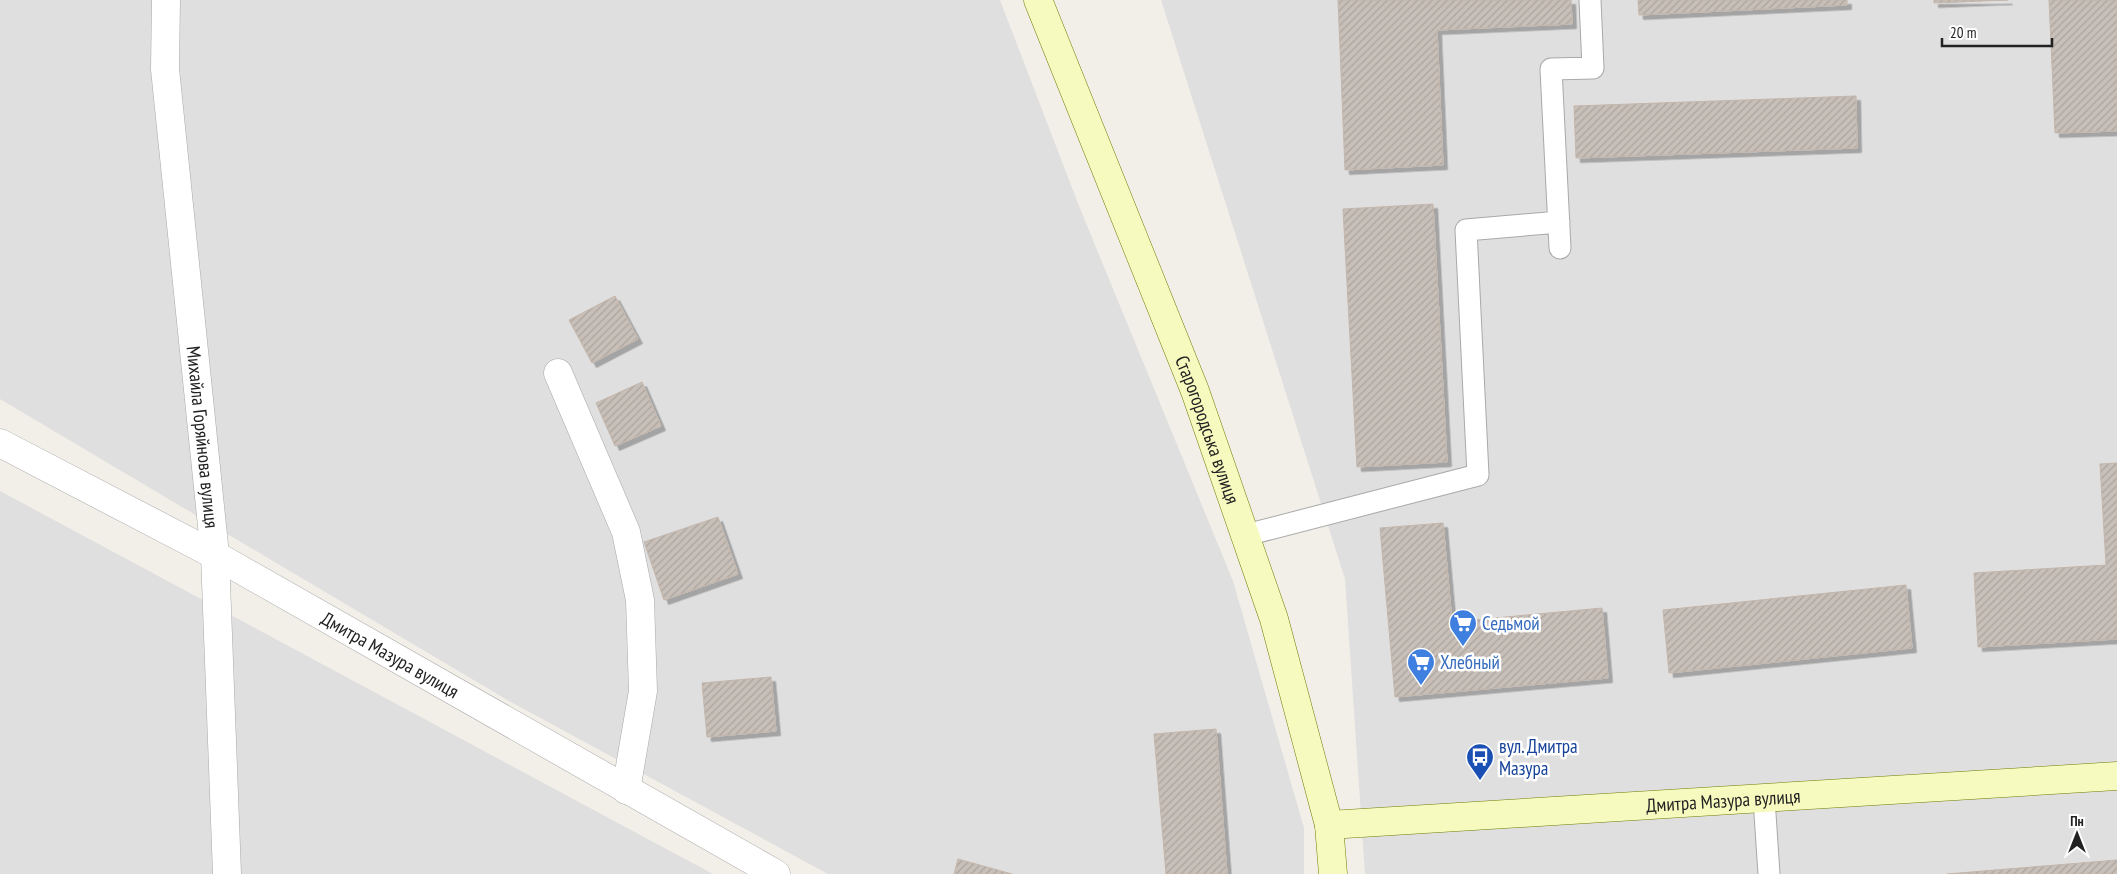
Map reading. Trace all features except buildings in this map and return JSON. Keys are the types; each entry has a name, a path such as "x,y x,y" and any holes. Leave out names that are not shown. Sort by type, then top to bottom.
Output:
{"street":[{"name":"Михайла Горяйнова вулиця","path":"166,0 166,69 215,555 227,874"},
{"name":"Старогородська вулиця","path":"1038,0 1196,391 1246,535 1274,618 1329,825 1333,874"},
{"path":"558,373 626,532 640,600 642,690 626,790"},
{"name":"Дмитра Мазура вулиця","path":"0,443 215,555 776,874"},
{"name":"Дмитра Мазура вулиця","path":"1329,825 2117,776"}],"lane":[{"path":"1560,248 1552,69 1593,68 1590,0"},
{"path":"1246,535 1478,475 1466,230 1559,222"},
{"path":"1764,798 1769,874"}],"shaded area":[{"path":"0,0 1000,0 1079,206 1233,581 1304,828 1304,874 828,874 509,701 0,399"},
{"path":"1161,0 2117,0 2117,874 1365,874 1345,579"},
{"path":"0,491 713,874 0,874"}],"place":[{"name":"Седьмой","path":"1463,647"},
{"name":"Хлебный","path":"1421,686"},
{"name":"вул. Дмитра Мазура","path":"1480,781"}]}
